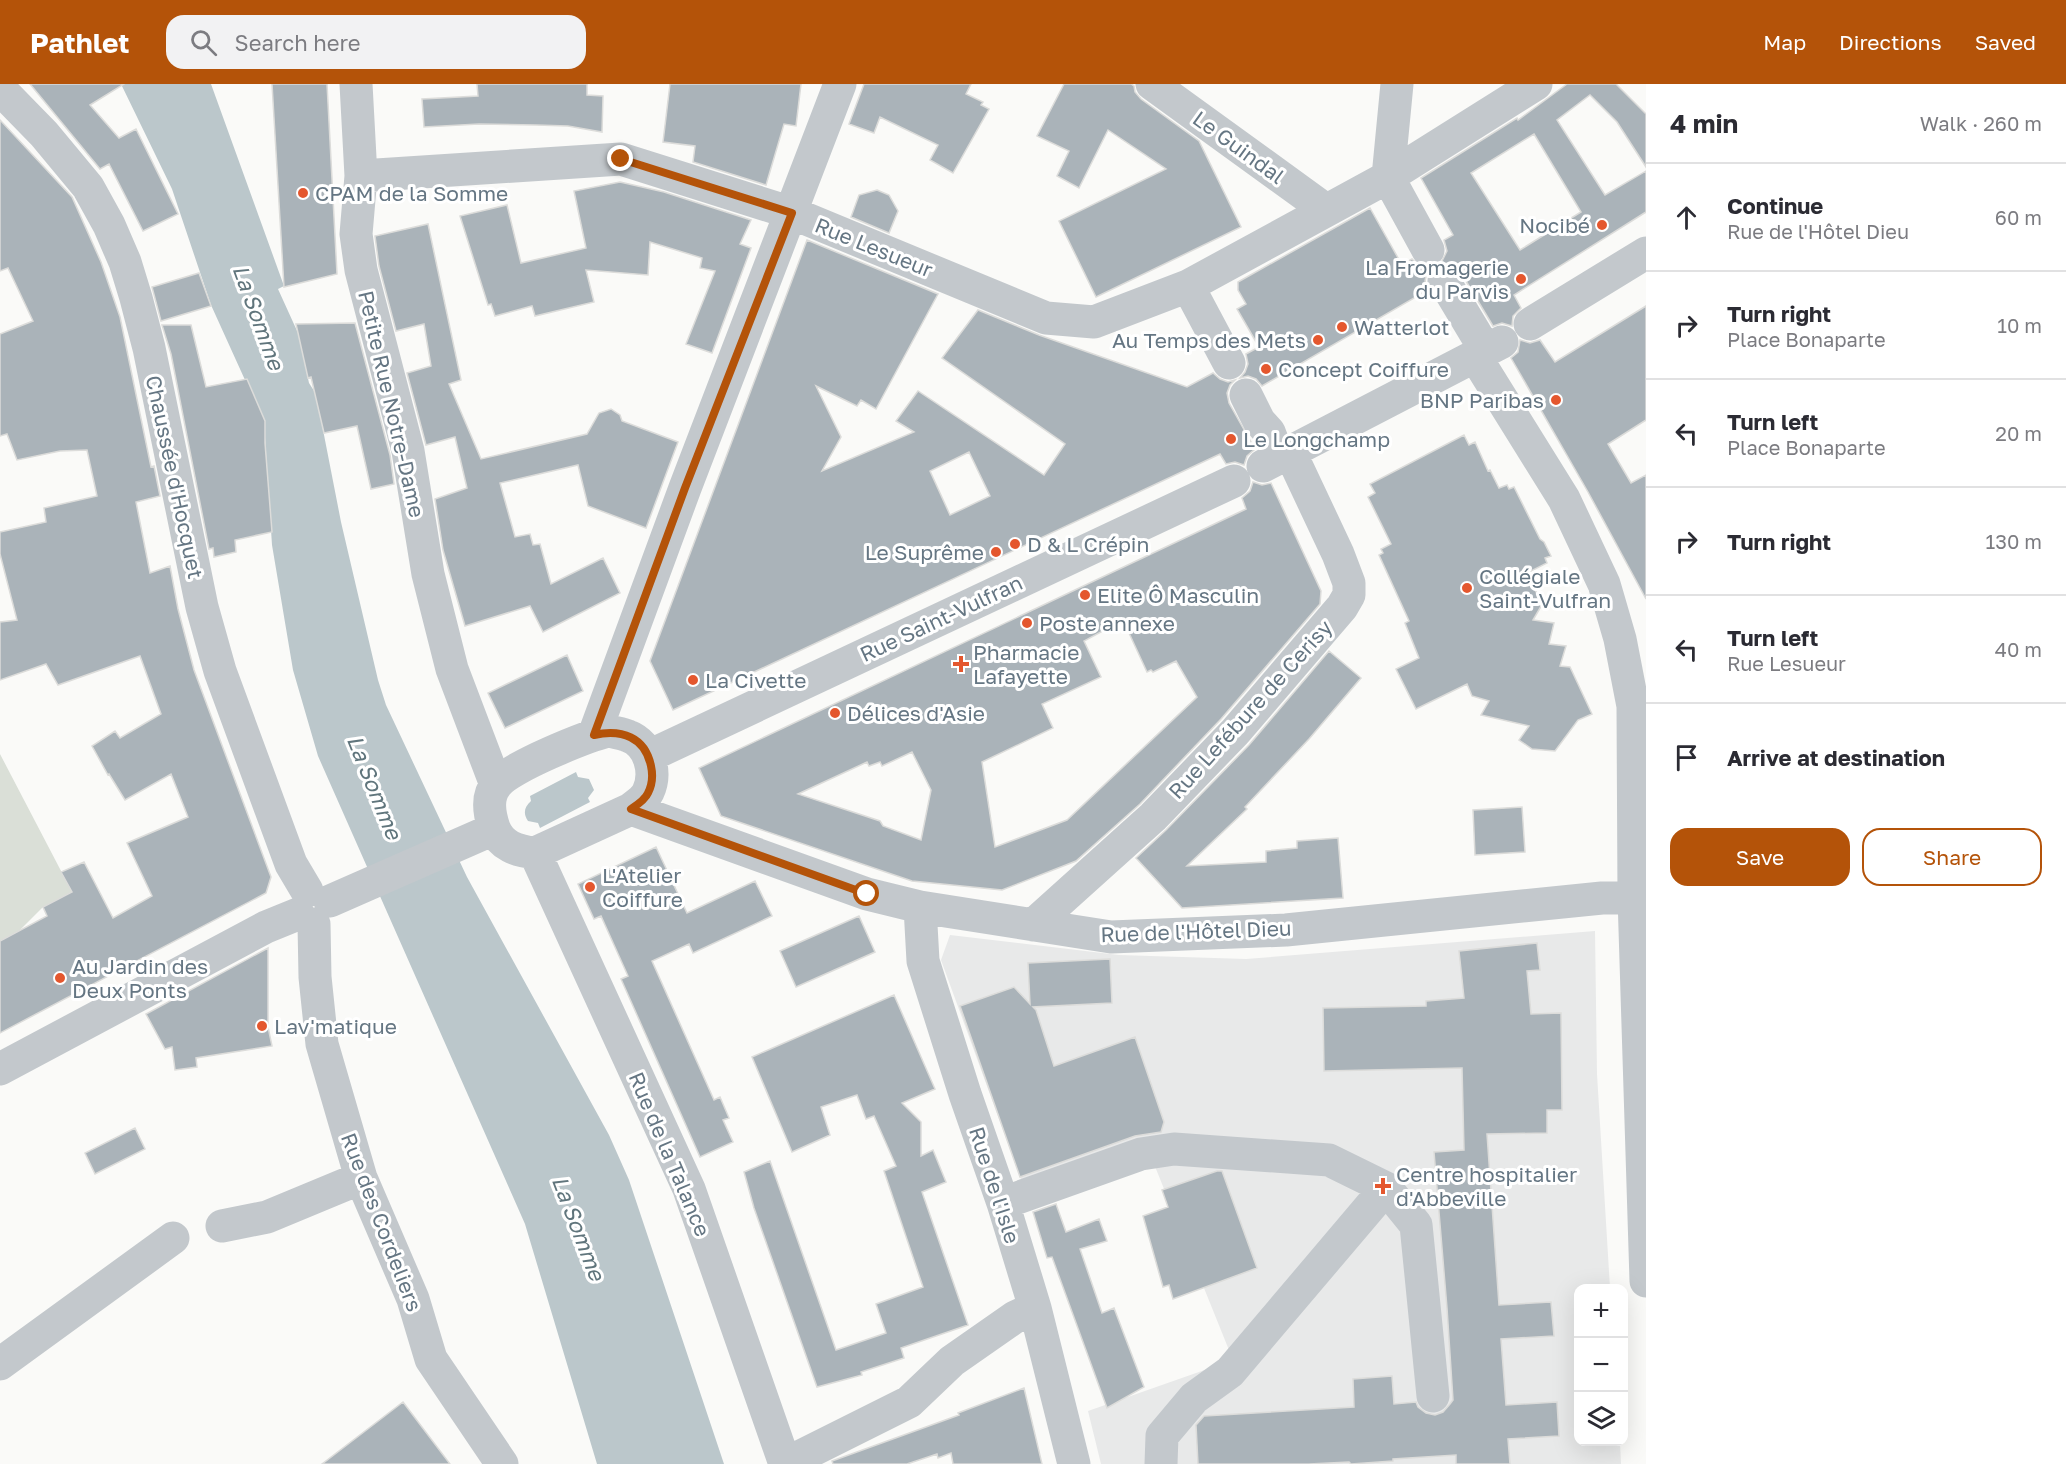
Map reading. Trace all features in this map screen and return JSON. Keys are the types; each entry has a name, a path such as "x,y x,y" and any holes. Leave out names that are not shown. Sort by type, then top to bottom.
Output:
{"street":[{"name":"Petite Rue Notre-Dame","path":"356,84 361,176 356,234 361,270 408,451 428,574 452,669 496,785"},
{"path":"594,735 685,488 840,84"},
{"name":"Le Guindal","path":"1152,84 1326,210"},
{"path":"1396,84 1388,177 1428,250"},
{"name":"Rue Lesueur","path":"361,176 621,159 792,213 1046,318 1094,322 1188,286 1388,177 1536,84"},
{"name":"Chaussée d'Hocquet","path":"0,89 44,134 88,187 109,225 125,262 148,348 202,607 220,671 291,864 321,904"},
{"path":"1530,324 1646,253"},
{"path":"1444,280 1488,350 1564,499 1604,584 1640,704 1640,897 1646,1268"},
{"path":"1188,286 1229,363"},
{"path":"1246,395 1259,421 1269,432 1277,458 1488,350"},
{"name":"Rue Lefébure de Cerisy","path":"1033,926 1153,817 1235,732 1342,607 1349,595 1349,583 1338,554 1277,458"},
{"name":"Rue Saint-Vulfran","path":"649,756 1234,481"},
{"path":"609,731 630,736 641,745 649,756 653,775 648,794 631,809 535,853 519,851 503,842 494,829 488,805 496,785 510,772 594,735 609,731"},
{"name":"Rue de l'Hôtel Dieu","path":"631,809 867,894 920,907 1111,937 1275,930 1591,899 1640,897"},
{"path":"0,1069 266,927 494,829"},
{"name":"Rue de la Talance","path":"535,853 689,1189 785,1464"},
{"name":"Rue des Cordeliers","path":"321,904 315,977 322,1044 361,1178 413,1299 431,1359 502,1464"},
{"name":"Rue de l'Isle","path":"920,907 923,961 1035,1308 1074,1464"},
{"path":"1003,1203 1142,1154 1174,1149 1329,1160 1386,1188 1416,1225 1432,1396"},
{"path":"222,1226 267,1217 361,1178"},
{"path":"1161,1464 1162,1436 1194,1398 1230,1372 1386,1188"},
{"path":"0,1364 173,1238"},
{"path":"785,1464 909,1402 952,1361 1014,1317 1035,1308"}],"shaded area":[{"path":"0,754 72,892 43,907 19,931 0,941"},
{"name":"Centre hospitalier d'Abbeville","path":"1595,931 1597,1074 1610,1284 1574,1284 1574,1446 1620,1446 1621,1464 1101,1464 1088,1411 1233,1360 1154,1164 1031,1207 941,960 950,935 1119,955 1246,959"}],"water":[{"name":"La Somme","path":"121,84 211,84 284,286 278,289 298,333 309,383 316,394 341,522 386,705 467,877 609,1135 629,1180 724,1464 597,1464 525,1224 318,756 293,670 272,545 264,422 211,305 172,189"},
{"path":"576,772 578,777 589,779 594,790 588,798 590,802 540,828 538,823 528,821 525,811 531,801 530,796"}],"building":[{"path":"30,84 124,84 90,105 119,138 136,129 178,214 143,231 109,164 100,169"},
{"path":"272,84 327,84 337,274 284,287"},
{"path":"477,84 587,84 587,95 603,96 602,132 568,126 536,125 479,124 424,127 422,99 478,96"},
{"path":"670,84 801,84 796,126 784,124 766,185 693,162 695,146 663,142"},
{"path":"864,84 971,84 966,94 983,102 981,105 989,109 953,173 930,160 938,145 880,117 874,133 849,124"},
{"path":"1064,84 1131,84 1134,86 1135,92 1141,99 1199,141 1241,227 1096,297 1059,221 1166,169 1108,130 1079,188 1057,176 1069,151 1037,136"},
{"path":"1567,84 1616,84 1646,114 1646,167 1617,122 1590,95 1557,120 1605,195 1646,171 1646,212 1514,295 1521,308 1513,316 1512,326 1502,323 1493,326 1460,271 1453,264 1441,263 1447,251 1444,240 1453,235 1421,178 1517,118 1518,120","holes":["1534,134 1581,212 1520,250 1471,173"]},
{"path":"0,120 72,197 101,262 120,317 151,467 154,466 160,496 136,502 150,573 170,566 178,609 194,670 271,877 266,893 0,1033 0,941 47,916 43,907 72,892 61,872 84,862 113,918 152,896 127,843 188,817 171,774 125,800 92,746 115,731 120,738 161,714 140,656 58,685 46,664 0,680 0,622 17,620 0,554 0,532 46,522 44,508 97,496 87,450 60,451 17,460 7,434 0,436 0,334 33,321 8,268 0,271"},
{"path":"620,182 664,192 751,220 740,244 751,248 712,353 686,344 715,271 700,268 702,258 650,242 648,275 586,270 594,302 535,316 532,306 495,316 491,304 488,305 460,216 507,205 521,263 586,248 574,191"},
{"path":"877,190 889,195 898,211 889,233 851,217 859,195"},
{"path":"1370,208 1402,265 1412,259 1419,266 1431,268 1427,272 1425,281 1428,290 1262,386 1256,379 1248,376 1240,378 1248,364 1246,354 1259,347 1237,309 1246,304 1238,290 1238,282"},
{"path":"428,224 461,380 449,384 481,459 587,434 599,413 611,409 620,415 622,421 678,442 646,528 588,506 578,465 500,483 515,537 530,534 533,545 540,544 551,584 603,558 620,593 543,632 530,606 465,626 443,550 435,499 467,488 455,437 426,445 407,373 431,366 424,324 396,331 379,266 375,236"},
{"path":"807,240 938,294 876,409 861,400 857,406 816,386 841,437 822,471 914,432 896,421 918,391 1044,475 1065,444 942,358 978,310 1039,335 1187,387 1213,373 1228,382 1235,380 1227,393 1229,403 1255,449 1247,456 1244,465 1235,462 1226,464 1220,454 673,710 650,661","holes":["969,452 990,496 950,515 930,471"]},
{"path":"199,273 211,306 161,321 152,287"},
{"path":"1646,306 1646,420 1608,444 1631,483 1646,475 1646,599 1511,358 1518,352 1520,340 1530,343 1540,340 1555,362"},
{"path":"355,323 390,455 394,484 371,489 357,426 324,433 311,377 308,378 296,324"},
{"path":"162,325 191,325 206,387 247,379 265,421 272,532 235,540 236,552 214,557 213,548 209,549 171,354"},
{"name":"Collégiale Saint-Vulfran","path":"1464,435 1469,445 1475,442 1488,471 1490,470 1499,488 1507,485 1509,489 1514,487 1551,556 1545,558 1547,563 1525,574 1543,603 1533,620 1554,623 1549,644 1566,646 1560,666 1570,667 1592,714 1578,720 1555,751 1532,749 1519,740 1529,726 1481,715 1489,701 1472,696 1467,684 1416,709 1396,669 1419,658 1405,623 1409,621 1379,555 1383,553 1381,549 1391,544 1368,497 1375,493 1370,484"},
{"path":"1253,482 1262,485 1271,483 1321,591 1320,604 1221,719 1140,804 1076,861 1002,890 912,881 721,816 699,768 1246,509 1242,498 1250,491","holes":["1123,620 1147,672 1151,670 1153,672 1176,661 1197,697 1067,820 995,847 982,762 1053,728 1042,704 1101,677 1084,641","912,752 931,790 921,840 883,826 880,821 798,794 867,762 869,766 880,762 882,766"]},
{"path":"1329,651 1361,678 1309,739 1245,807 1247,809 1187,866 1266,862 1266,851 1297,848 1297,841 1338,838 1343,898 1182,908 1136,858 1249,745"},
{"path":"567,655 583,691 505,728 488,693"},
{"path":"1522,807 1525,852 1475,855 1473,810"},
{"path":"656,847 687,913 755,881 772,916 693,953 689,944 652,961 714,1100 720,1097 729,1118 723,1120 733,1142 700,1157 621,979 628,976 601,916 594,919 578,884"},
{"path":"859,916 875,952 796,987 780,951"},
{"path":"1537,943 1540,970 1527,971 1531,1014 1561,1013 1562,1110 1547,1110 1547,1133 1487,1134 1499,1305 1551,1302 1554,1336 1501,1339 1506,1405 1557,1402 1559,1436 1508,1439 1510,1464 1456,1464 1456,1455 1351,1464 1349,1462 1198,1464 1196,1425 1204,1416 1354,1407 1353,1379 1392,1376 1394,1404 1416,1402 1418,1407 1426,1413 1435,1415 1443,1412 1453,1400 1434,1152 1464,1150 1462,1068 1324,1071 1323,1008 1426,1006 1426,1001 1464,998 1459,951"},
{"path":"268,948 268,1027 272,1046 196,1058 197,1067 175,1070 172,1047 165,1049 146,1014"},
{"path":"1110,959 1112,1003 1033,1007 1036,1010 1054,1066 1135,1037 1164,1122 1161,1132 1135,1136 1020,1177 960,1006 1014,987 1030,1004 1028,963"},
{"path":"894,995 935,1089 902,1103 921,1122 921,1156 933,1150 946,1182 922,1192 968,1325 901,1348 904,1358 861,1372 862,1375 817,1387 754,1208 744,1172 770,1161 836,1350 886,1333 876,1304 923,1287 884,1171 896,1166 874,1116 866,1119 857,1095 821,1107 830,1135 792,1152 752,1057"},
{"path":"135,1128 145,1149 95,1174 85,1153"},
{"path":"1222,1171 1257,1268 1173,1299 1169,1285 1163,1287 1143,1216 1168,1207 1162,1190"},
{"path":"1056,1204 1066,1232 1099,1219 1107,1241 1080,1249 1102,1313 1114,1308 1144,1387 1107,1408 1052,1257 1047,1258 1033,1212"},
{"path":"1024,1388 1042,1464 953,1464 951,1453 938,1458 937,1454 907,1464 833,1464 832,1461 959,1415 958,1413"},
{"path":"403,1402 450,1464 322,1464"}],"place":[{"name":"CPAM de la Somme","path":"303,193"},
{"name":"Nocibé","path":"1602,225"},
{"name":"La Fromagerie du Parvis","path":"1521,279"},
{"name":"Watterlot","path":"1342,327"},
{"name":"Au Temps des Mets","path":"1318,340"},
{"name":"Concept Coiffure","path":"1266,369"},
{"name":"BNP Paribas","path":"1556,400"},
{"name":"Le Longchamp","path":"1231,439"},
{"name":"D & L Crépin","path":"1015,544"},
{"name":"Le Suprême","path":"996,552"},
{"name":"Collégiale Saint-Vulfran","path":"1467,588"},
{"name":"Elite Ô Masculin","path":"1085,595"},
{"name":"Poste annexe","path":"1027,623"},
{"name":"Pharmacie Lafayette","path":"961,664"},
{"name":"La Civette","path":"693,680"},
{"name":"Délices d'Asie","path":"835,713"},
{"name":"L'Atelier Coiffure","path":"590,887"},
{"name":"Au Jardin des Deux Ponts","path":"60,978"},
{"name":"Lav'matique","path":"262,1026"},
{"name":"Centre hospitalier d'Abbeville","path":"1383,1186"}],"route":[{"path":"621,159 792,213 685,488 594,735 609,731 630,736 649,756 653,775 648,794 631,809 867,894"}]}
